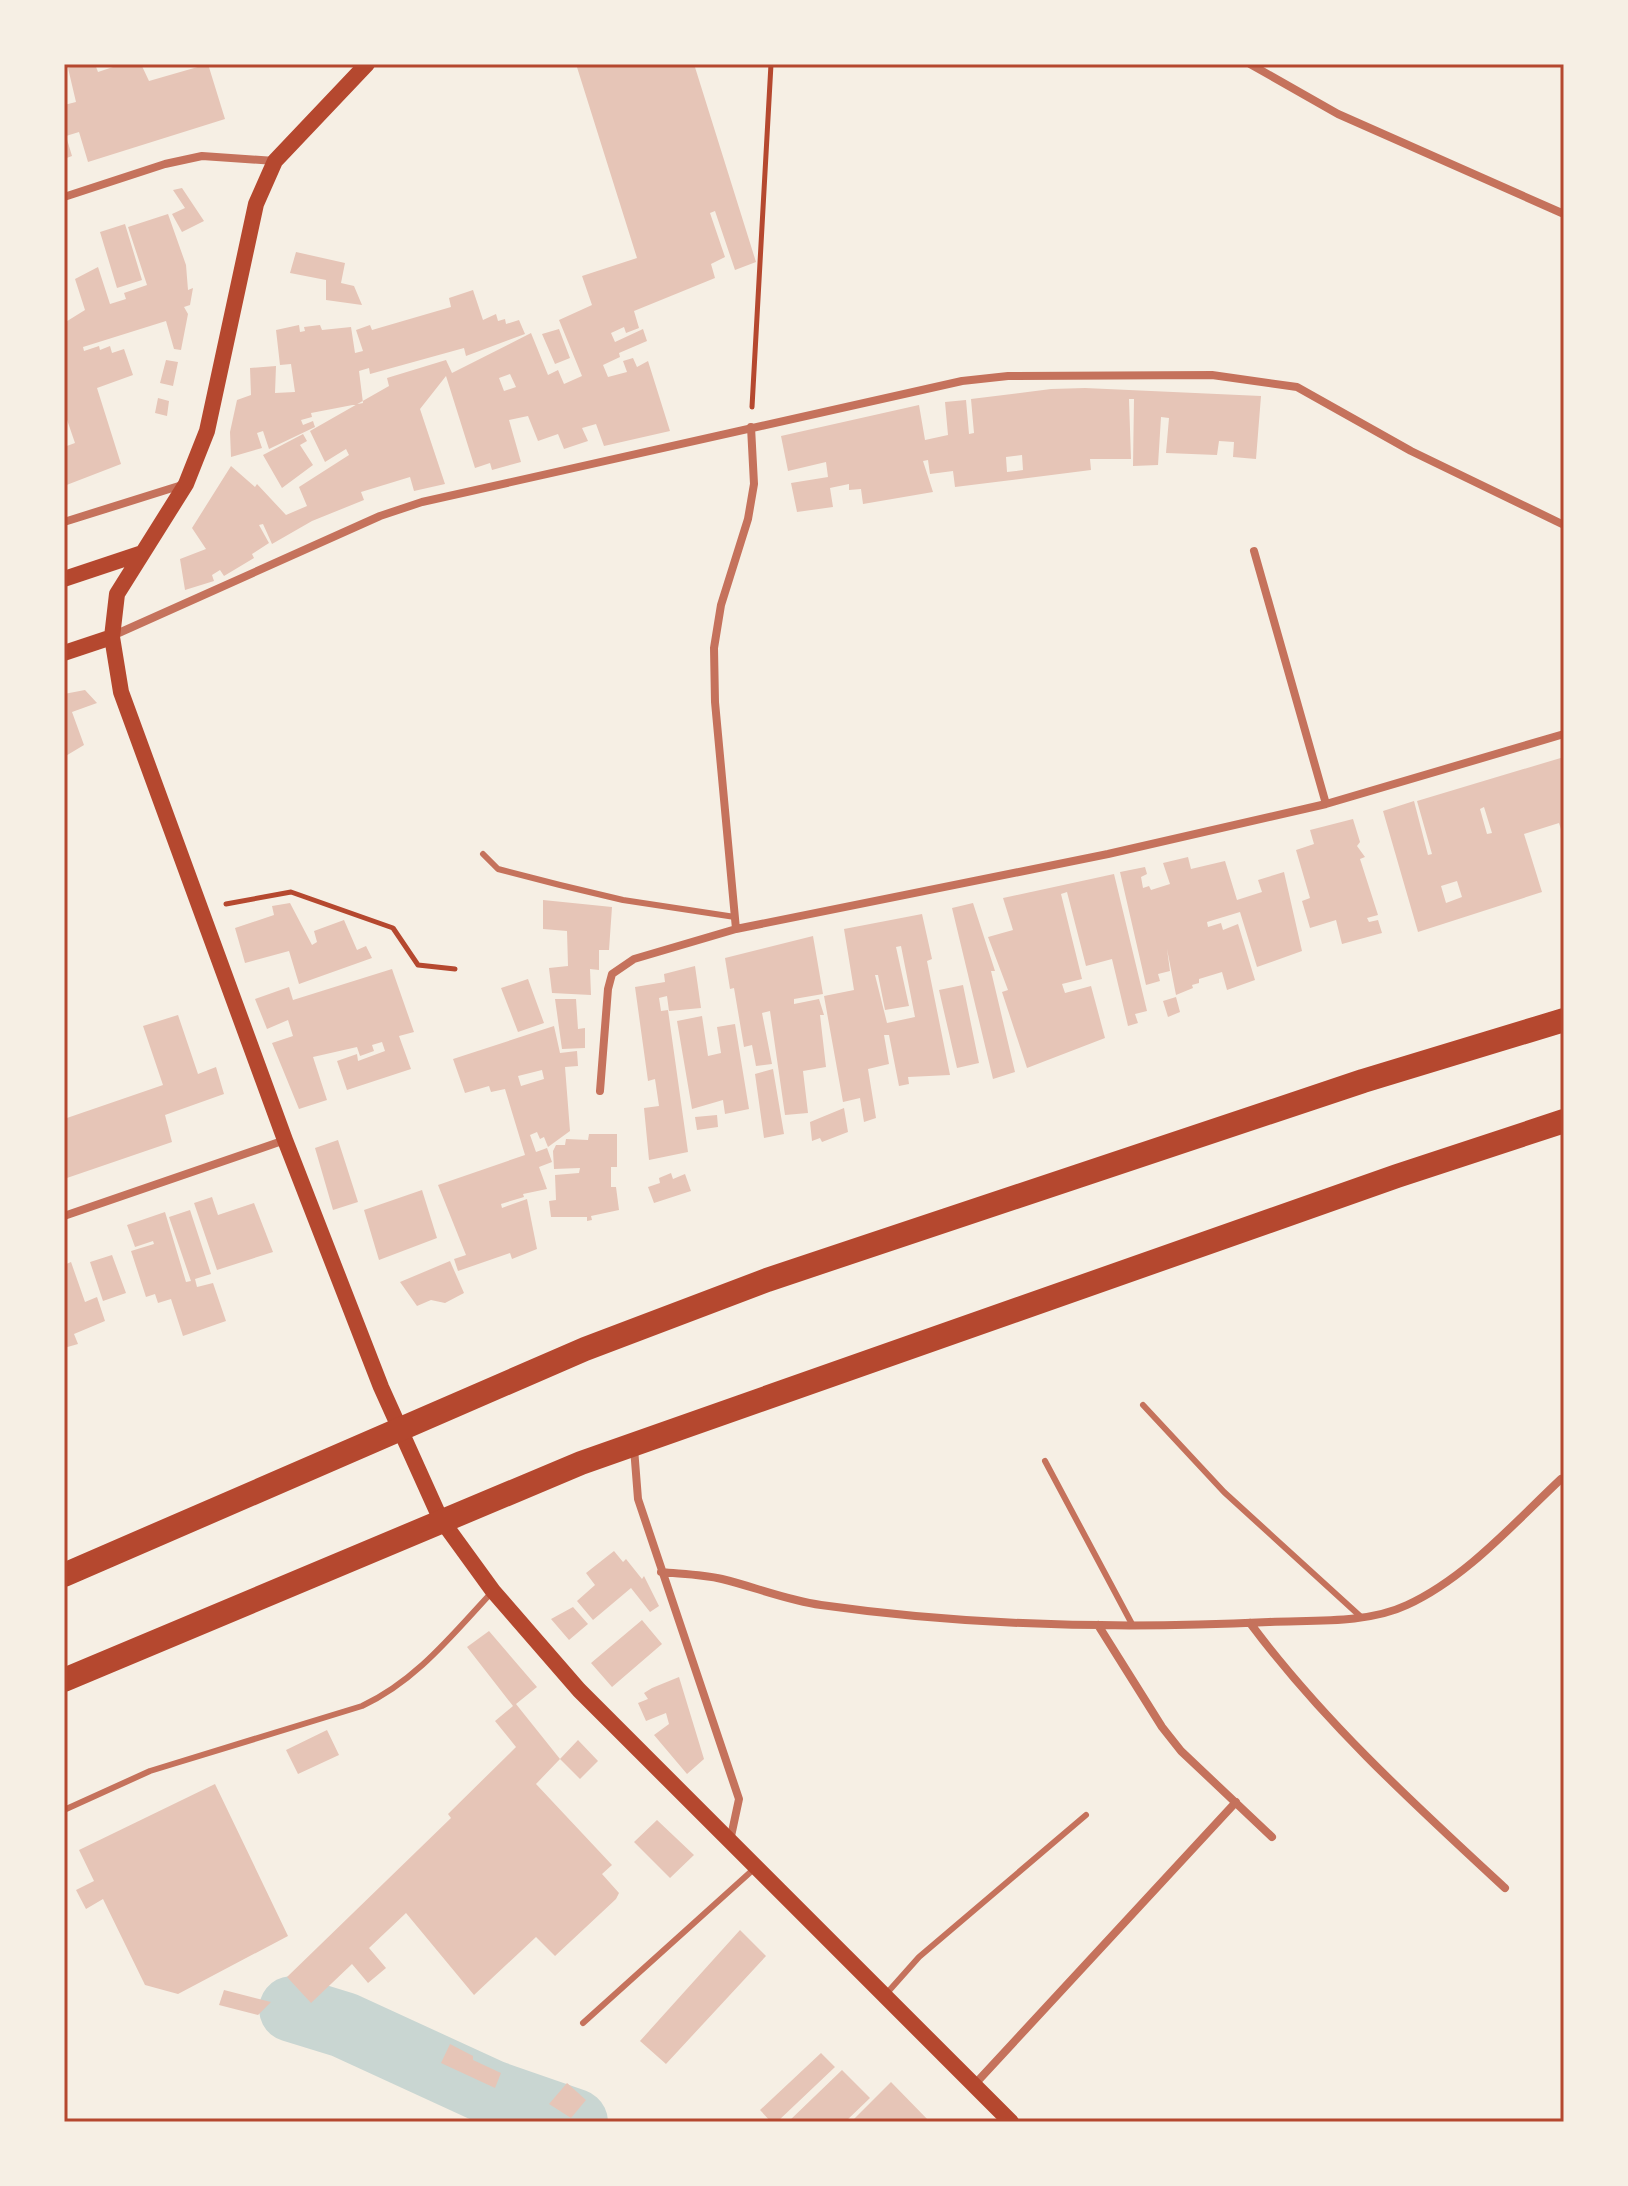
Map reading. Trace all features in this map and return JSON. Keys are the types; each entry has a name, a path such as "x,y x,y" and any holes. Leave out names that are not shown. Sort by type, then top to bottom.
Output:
{"highway":[{"path":"64,1575 281,1478 585,1349 781,1275 1363,1081 1564,1020"},
{"path":"64,1680 581,1463 1397,1176 1564,1121"}],"main road":[{"path":"367,64 275,161 256,204 207,431 186,484 117,594 112,637 121,692 285,1140 381,1387 440,1518 493,1591 588,1700 1011,2122"},
{"path":"64,579 142,553"},
{"path":"64,653 112,637"}],"street":[{"path":"1250,64 1338,114 1564,214"},
{"path":"64,197 165,164 202,156 275,161"},
{"path":"112,637 380,516 422,502 962,381 1008,376 1212,375 1297,387 1324,399 1411,451 1564,525"},
{"path":"736,929 715,702 714,648 721,605 748,519 754,484 751,427"},
{"path":"64,522 186,484"},
{"path":"1254,551 1326,804"},
{"path":"600,1091 612,974 634,959 736,929 1108,854 1326,804 1564,734"},
{"path":"64,1216 285,1140"},
{"path":"634,1445 638,1499 739,1799 729,1842"},
{"path":"661,1572 720,1579 785,1599 821,1605 935,1617 1098,1625 1250,1623 1360,1616 1404,1607 1430,1594 1493,1543 1561,1479"},
{"path":"1250,1623 1292,1679 1341,1732 1505,1888"},
{"path":"1098,1625 1162,1727 1181,1751 1272,1837"},
{"path":"975,2084 1236,1802"}],"lane":[{"path":"483,854 498,869 560,885 623,900 735,917"},
{"path":"1143,1405 1224,1492 1360,1616"},
{"path":"1045,1461 1132,1624"},
{"path":"64,1810 150,1771 362,1706 393,1691 416,1673 493,1591"},
{"path":"884,1995 919,1957 1086,1815"},
{"path":"583,2023 755,1868"}],"path":[{"path":"751,427 771,64"},
{"path":"201,910 291,892 393,928 418,965 455,969"}],"building":[{"path":"78,64 95,64 98,72 122,64 141,64 149,81 208,64 225,119 88,162 79,132 66,136 72,156 64,159 64,105 76,102 68,68"},
{"path":"576,64 694,64 756,262 735,270 715,211 710,213 725,257 711,264 715,278 634,311 639,328 626,333 624,327 611,333 615,342 643,329 647,341 619,353 620,357 603,365 608,377 627,372 623,361 633,358 637,367 648,361 670,431 604,446 596,424 582,428 588,441 564,449 558,434 538,441 528,416 509,420 521,462 492,470 490,463 475,468 446,376 420,409 445,484 414,491 410,477 361,492 364,500 312,521 272,544 263,524 259,525 269,543 252,554 254,558 224,576 220,570 212,575 214,581 185,590 180,559 206,549 192,528 231,466 255,487 257,484 286,515 307,506 299,487 349,455 346,449 325,462 310,431 389,386 387,378 446,360 452,373 531,333 548,375 558,370 564,384 582,376 559,320 592,305 582,276 637,258","holes":["510,374 516,387 504,391 499,378"]},
{"path":"182,188 204,221 182,232 172,214 185,208 173,190"},
{"path":"168,214 186,265 188,290 193,288 190,305 184,307 188,314 181,350 174,349 166,321 83,347 84,351 110,346 112,353 124,349 133,375 97,388 121,464 64,486 64,447 75,443 64,411 64,323 85,310 75,279 98,267 110,304 126,299 124,293 147,285 128,227"},
{"path":"125,224 142,280 117,288 100,232"},
{"path":"296,252 345,263 341,283 354,286 362,305 326,300 326,280 290,273"},
{"path":"473,290 483,320 496,314 498,321 505,319 506,324 519,320 525,334 466,356 464,348 370,374 369,368 359,371 363,403 311,413 312,417 301,420 303,425 313,421 315,427 269,449 263,431 257,433 262,448 231,457 230,432 237,400 251,395 250,368 276,366 275,393 295,392 291,364 280,365 276,330 299,325 300,332 305,331 304,327 320,325 322,330 351,327 355,353 363,351 356,330 370,325 372,330 451,307 449,298"},
{"path":"559,329 570,358 555,364 542,334"},
{"path":"166,360 178,362 173,386 160,383"},
{"path":"1051,389 1261,396 1256,459 1233,457 1234,442 1219,441 1217,455 1166,453 1169,418 1161,417 1158,465 1133,466 1134,399 1129,399 1131,459 1090,459 1091,470 955,487 953,471 930,474 928,460 923,461 933,492 863,504 861,489 849,490 849,484 830,488 833,507 797,512 791,483 828,477 826,462 788,471 781,436 919,405 925,440 948,435 945,402 966,400 969,434 974,433 971,399","holes":["1022,455 1023,470 1007,472 1006,457"]},
{"path":"158,398 169,401 167,416 155,413"},
{"path":"303,434 307,441 300,445 313,465 282,488 263,455"},
{"path":"85,690 97,703 72,712 84,745 64,757 64,694"},
{"path":"1564,757 1564,839 1559,823 1524,834 1542,892 1418,932 1383,811 1414,801 1428,855 1432,854 1417,801","holes":["1484,807 1492,833 1487,834 1480,809","1457,881 1462,897 1446,903 1441,886"]},
{"path":"1353,819 1360,842 1357,846 1365,857 1360,859 1378,915 1367,918 1369,922 1378,920 1382,933 1342,944 1336,920 1310,928 1302,901 1310,898 1296,850 1314,844 1310,830"},
{"path":"1188,857 1191,869 1225,861 1237,900 1262,892 1258,880 1284,872 1302,951 1257,967 1240,912 1207,922 1208,927 1221,923 1223,930 1238,924 1255,980 1227,990 1222,972 1199,979 1199,983 1192,985 1193,988 1176,995 1167,949 1170,971 1158,974 1160,981 1146,985 1120,872 1145,867 1147,874 1141,877 1143,888 1149,886 1151,890 1170,884 1163,863"},
{"path":"1114,874 1147,1011 1135,1014 1138,1023 1128,1026 1112,959 1086,966 1067,892 1061,894 1082,979 1062,984 1065,993 1091,986 1105,1038 1027,1068 1002,992 1008,990 988,937 1013,930 1003,898"},
{"path":"543,900 612,907 609,950 599,950 599,970 590,969 591,995 552,993 549,968 568,966 567,931 543,929"},
{"path":"290,903 312,945 317,942 314,931 344,920 357,950 366,946 372,958 299,984 289,951 245,963 235,928 274,915 272,906"},
{"path":"973,903 995,971 991,971 1015,1072 993,1079 952,908"},
{"path":"922,914 932,959 927,961 950,1075 908,1077 909,1084 899,1086 889,1035 884,1035 889,1064 868,1069 876,1118 864,1122 860,1098 843,1102 824,996 854,990 844,929","holes":["901,946 915,1017 887,1023 875,975 878,975 885,1010 909,1006 896,947"]},
{"path":"813,936 823,994 794,999 794,1004 819,999 824,1015 820,1015 826,1067 803,1071 808,1113 785,1115 770,1011 762,1013 772,1064 756,1066 752,1045 744,1047 734,988 730,989 725,958"},
{"path":"695,966 701,1008 669,1011 667,996 659,998 661,1011 668,1010 688,1152 649,1160 644,1108 659,1106 655,1079 648,1081 635,987 665,982 664,974"},
{"path":"392,969 414,1032 399,1036 411,1069 347,1090 337,1061 357,1054 358,1061 385,1051 382,1042 372,1045 374,1051 360,1056 357,1047 313,1057 327,1100 299,1109 272,1043 293,1036 288,1020 267,1029 255,999 289,987 293,1000"},
{"path":"528,979 544,1023 518,1032 501,988"},
{"path":"963,985 979,1063 957,1068 939,990"},
{"path":"1176,997 1180,1012 1168,1017 1163,1001"},
{"path":"555,999 576,999 578,1029 585,1028 585,1048 562,1049"},
{"path":"178,1015 198,1074 216,1067 224,1094 165,1115 172,1142 64,1179 64,1119 163,1085 143,1026"},
{"path":"702,1016 708,1056 721,1053 717,1027 735,1024 749,1109 725,1114 723,1100 692,1109 677,1021"},
{"path":"554,1026 560,1053 577,1051 578,1066 565,1067 570,1131 548,1147 544,1137 540,1139 537,1132 530,1135 536,1152 547,1148 552,1162 539,1167 547,1189 523,1194 524,1197 501,1204 502,1208 527,1199 537,1249 512,1259 510,1253 458,1271 454,1259 466,1255 438,1185 525,1155 505,1089 491,1092 489,1086 465,1093 453,1059","holes":["542,1070 544,1079 521,1086 518,1076"]},
{"path":"773,1069 784,1134 764,1138 755,1074"},
{"path":"844,1108 848,1132 822,1142 820,1138 812,1141 810,1122"},
{"path":"717,1115 718,1127 697,1130 695,1117"},
{"path":"589,1134 617,1134 617,1167 611,1167 611,1187 616,1187 619,1210 591,1216 592,1220 587,1221 587,1217 551,1217 549,1201 556,1200 555,1175 579,1173 580,1168 554,1169 553,1151 556,1145 565,1145 566,1139 588,1140"},
{"path":"338,1140 358,1202 333,1210 315,1148"},
{"path":"671,1173 673,1179 685,1174 691,1191 654,1203 648,1187 660,1183 659,1178"},
{"path":"422,1190 437,1238 379,1260 364,1210"},
{"path":"212,1197 218,1215 254,1203 273,1252 217,1270 194,1203"},
{"path":"190,1210 211,1274 195,1279 197,1287 213,1283 226,1321 183,1336 171,1299 158,1303 155,1294 146,1297 131,1251 154,1244 153,1241 135,1247 127,1225 165,1212 186,1282 191,1281 169,1217"},
{"path":"112,1255 126,1293 103,1301 90,1262"},
{"path":"450,1261 464,1293 445,1303 431,1300 417,1306 400,1282"},
{"path":"71,1262 85,1302 97,1297 105,1321 74,1334 78,1344 64,1348 64,1265"},
{"path":"614,1551 623,1562 626,1559 642,1579 644,1576 659,1606 650,1612 631,1588 593,1620 577,1601 595,1585 586,1573"},
{"path":"573,1607 588,1624 569,1640 551,1619"},
{"path":"642,1620 662,1644 612,1687 591,1663"},
{"path":"489,1631 537,1687 516,1704 560,1759 536,1784 612,1865 602,1874 619,1893 555,1956 536,1937 474,1995 406,1913 369,1948 386,1968 368,1983 352,1964 311,2003 287,1977 451,1818 448,1814 516,1747 495,1721 513,1706 467,1647"},
{"path":"679,1677 704,1759 687,1774 654,1735 669,1724 666,1713 646,1721 638,1703 648,1699 644,1693"},
{"path":"327,1730 339,1755 298,1774 286,1750"},
{"path":"578,1740 598,1761 580,1779 560,1759"},
{"path":"215,1784 288,1936 178,1994 145,1985 103,1899 86,1909 76,1890 94,1881 79,1850"},
{"path":"657,1820 694,1855 670,1878 634,1842"},
{"path":"740,1930 766,1956 666,2064 640,2041"},
{"path":"224,1990 271,2002 258,2015 219,2005"},
{"path":"450,2044 473,2056 473,2060 501,2073 495,2088 441,2063"},
{"path":"821,2053 835,2067 777,2122 771,2122 760,2110"},
{"path":"842,2070 870,2098 845,2122 788,2122"},
{"path":"891,2082 930,2122 851,2122"},
{"path":"567,2083 586,2100 571,2118 549,2104"}],"waterway":[{"path":"292,2009 344,2025 492,2093 575,2122"}]}
